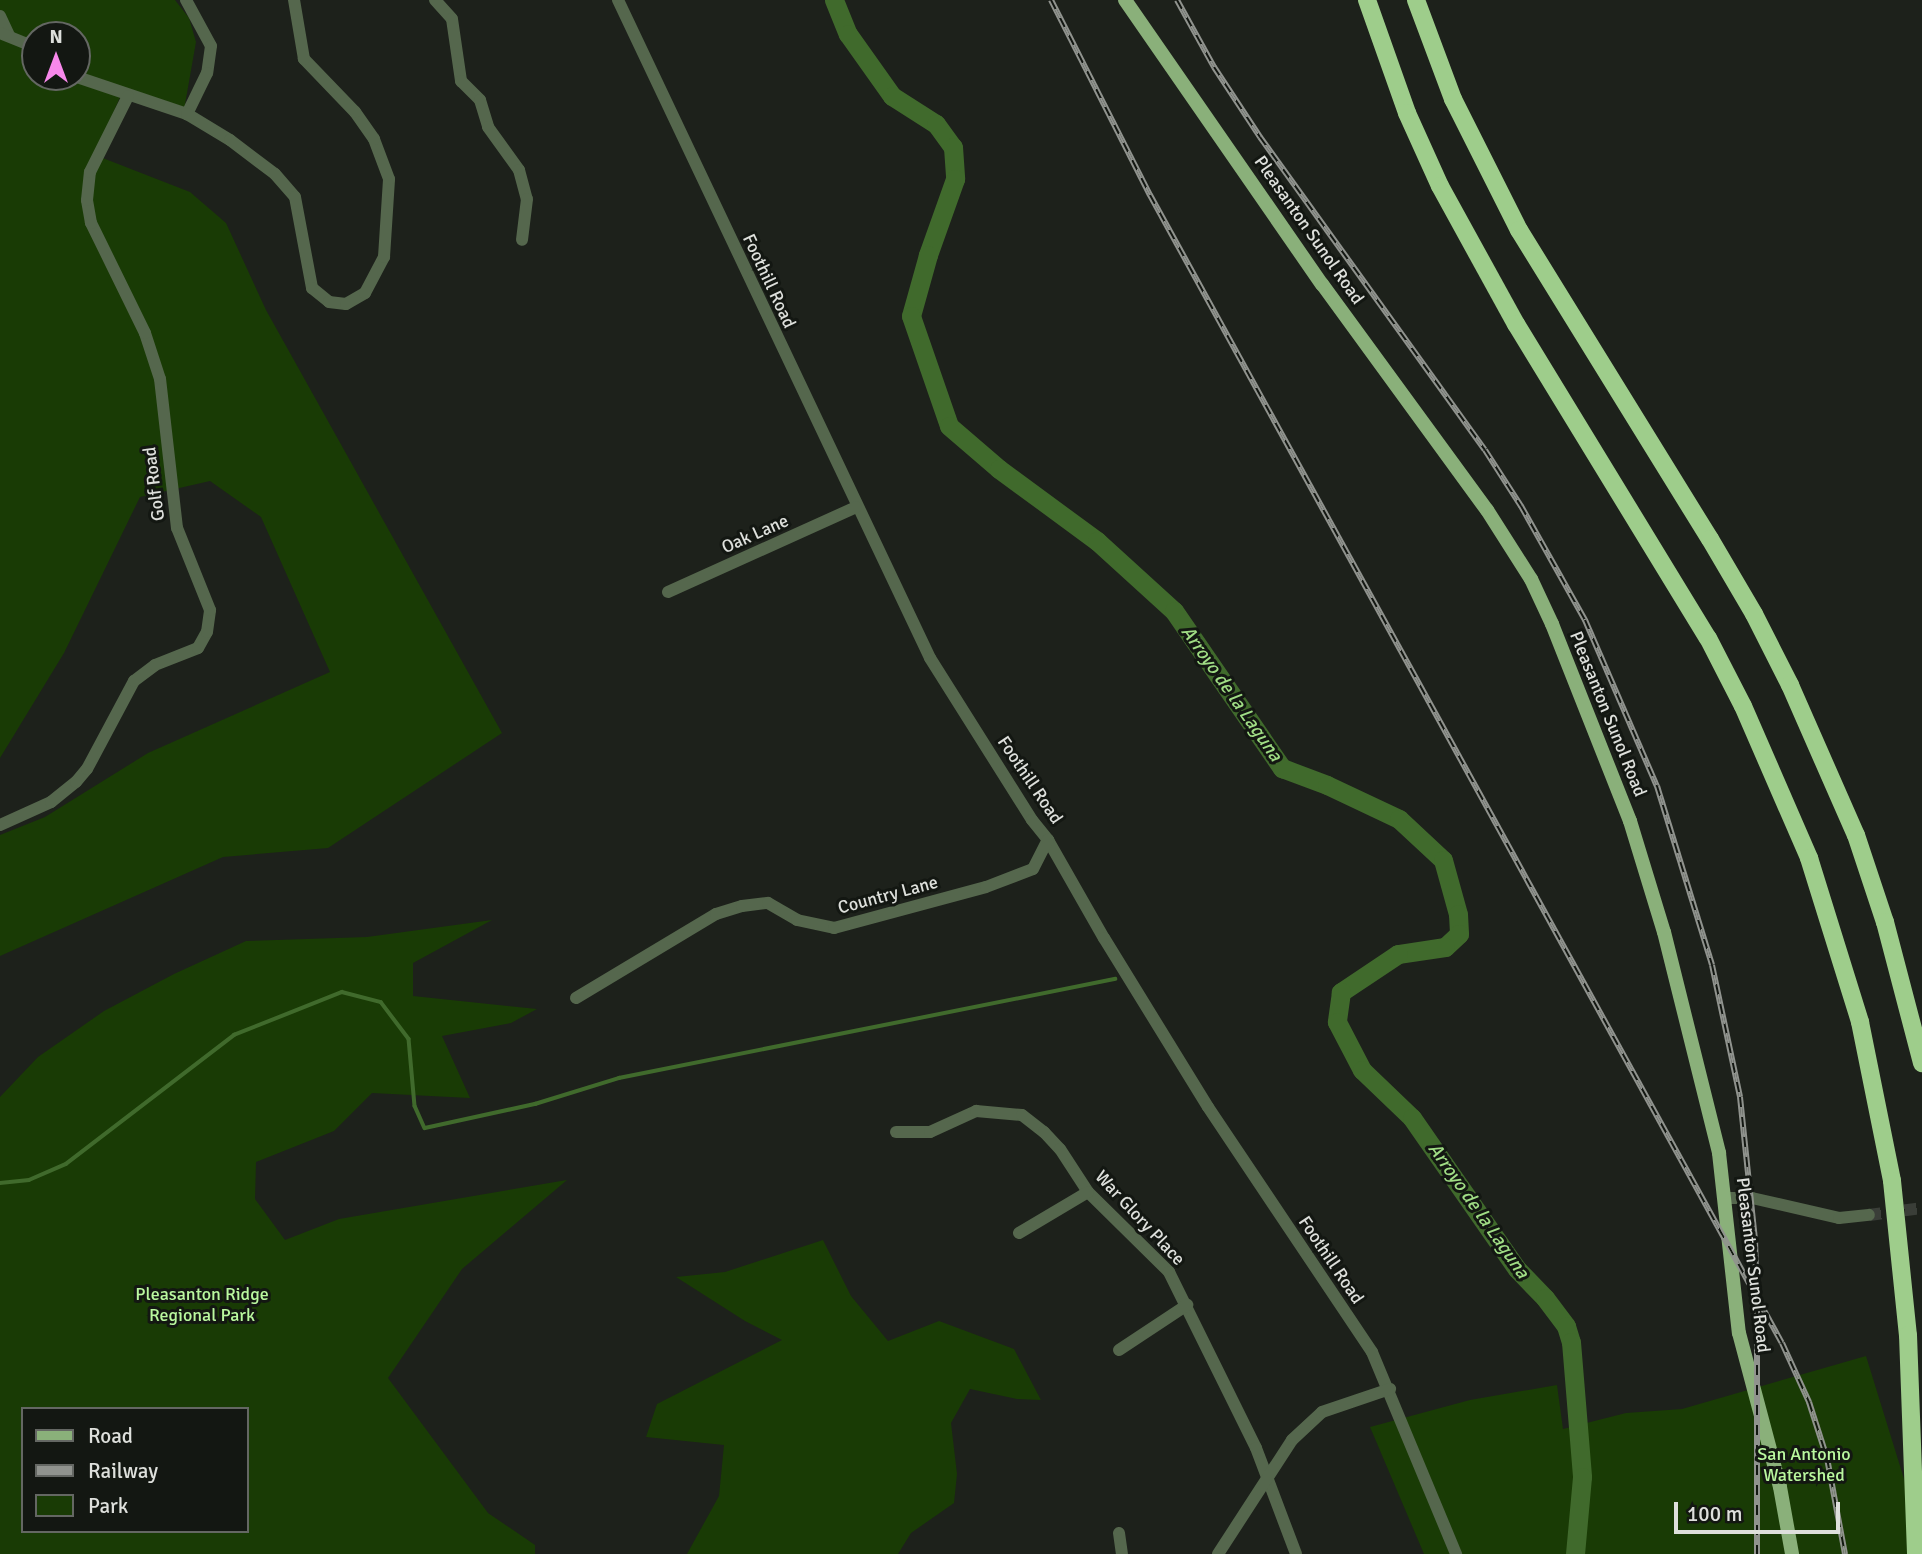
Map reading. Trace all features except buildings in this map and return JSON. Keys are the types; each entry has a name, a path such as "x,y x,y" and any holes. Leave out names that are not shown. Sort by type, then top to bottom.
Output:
{"highway":[{"path":"1367,0 1402,102 1440,186 1509,312 1708,638 1743,706 1809,858 1860,1022 1892,1181 1908,1335 1916,1554"},
{"path":"1416,0 1453,99 1519,230 1710,540 1754,614 1790,685 1856,835 1885,922 1922,1063"}],"main road":[{"name":"Pleasanton Sunol Road","path":"1125,0 1330,295 1487,510 1531,579 1572,671 1649,874 1719,1153 1739,1333 1780,1487 1792,1554"}],"street":[{"path":"186,0 211,46 207,73 187,114"},
{"path":"91,82 187,114 253,156 290,191 300,212 309,279 321,297 329,302 346,304 365,293 384,257 389,179 374,139 355,112 304,59 294,0"},
{"path":"435,0 452,19 461,81 480,100 488,127 522,179 527,199 522,240"},
{"name":"Foothill Road","path":"618,0 856,507 930,658 1032,820 1048,839 1145,1007 1372,1352 1390,1389 1455,1554"},
{"path":"0,16 5,34"},
{"name":"Golf Road","path":"0,825 51,802 76,782 87,769 134,681 155,665 198,648 207,632 210,610 177,528 160,379 145,333 91,223 87,200 90,172 128,96"},
{"name":"Oak Lane","path":"668,592 856,507"},
{"name":"Country Lane","path":"576,998 716,914 742,906 768,904 797,920 834,928 986,887 1033,869 1048,839"},
{"name":"War Glory Place","path":"896,1132 930,1132 976,1111 1022,1115 1060,1149 1088,1192 1169,1272 1268,1477 1296,1554"},
{"path":"1019,1233 1088,1192"},
{"path":"1726,1198 1752,1198 1839,1218 1869,1215"},
{"path":"1119,1350 1187,1305"},
{"path":"1218,1554 1292,1440 1322,1412 1390,1389"},
{"path":"1119,1533 1122,1554"}],"green space":[{"path":"0,0 175,0 189,18 196,42 184,110 124,88 95,155 190,192 226,223 266,310 502,733 328,848 223,857 0,956 0,835 45,817 148,753 330,672 261,517 210,481 140,497 64,653 0,758"},
{"name":"Pleasanton Ridge Regional Park","path":"492,920 413,963 413,996 537,1009 511,1023 442,1036 470,1098 372,1093 334,1131 256,1162 255,1199 285,1240 339,1219 567,1180 462,1269 388,1378 488,1513 535,1545 535,1554 0,1554 0,1097 38,1057 104,1011 174,974 246,941 367,937"},
{"path":"823,1240 851,1296 888,1341 939,1321 1014,1349 1041,1400 1017,1399 970,1389 951,1423 957,1474 954,1503 911,1533 898,1554 687,1554 719,1496 724,1445 646,1437 657,1404 782,1340 745,1321 676,1277 725,1272"},
{"name":"San Antonio Watershed","path":"1866,1356 1922,1537 1922,1554 1424,1554 1370,1427 1470,1400 1557,1385 1563,1429 1626,1413 1682,1409"}],"waterway":[{"name":"Arroyo de la Laguna","path":"834,0 848,34 892,96 936,124 953,147 955,179 928,255 911,316 949,426 999,469 1097,541 1174,611 1282,768 1327,785 1399,819 1443,860 1458,914 1459,934 1445,947 1398,954 1341,992 1337,1022 1362,1070 1412,1118 1517,1269 1545,1298 1566,1326 1571,1342 1582,1477 1575,1554"},
{"path":"0,1183 29,1180 66,1164 234,1035 342,992 381,1002 409,1039 415,1106 425,1128 535,1104 619,1078 1115,979"}],"tunnel":[{"path":"1869,1215 1922,1208"}],"railway":[{"path":"1051,0 1150,195 1782,1343 1809,1402 1827,1458 1845,1554"},
{"path":"1177,0 1214,67 1260,137 1485,450 1521,506 1585,620 1657,786 1712,965 1740,1097 1755,1239 1757,1554"}]}
